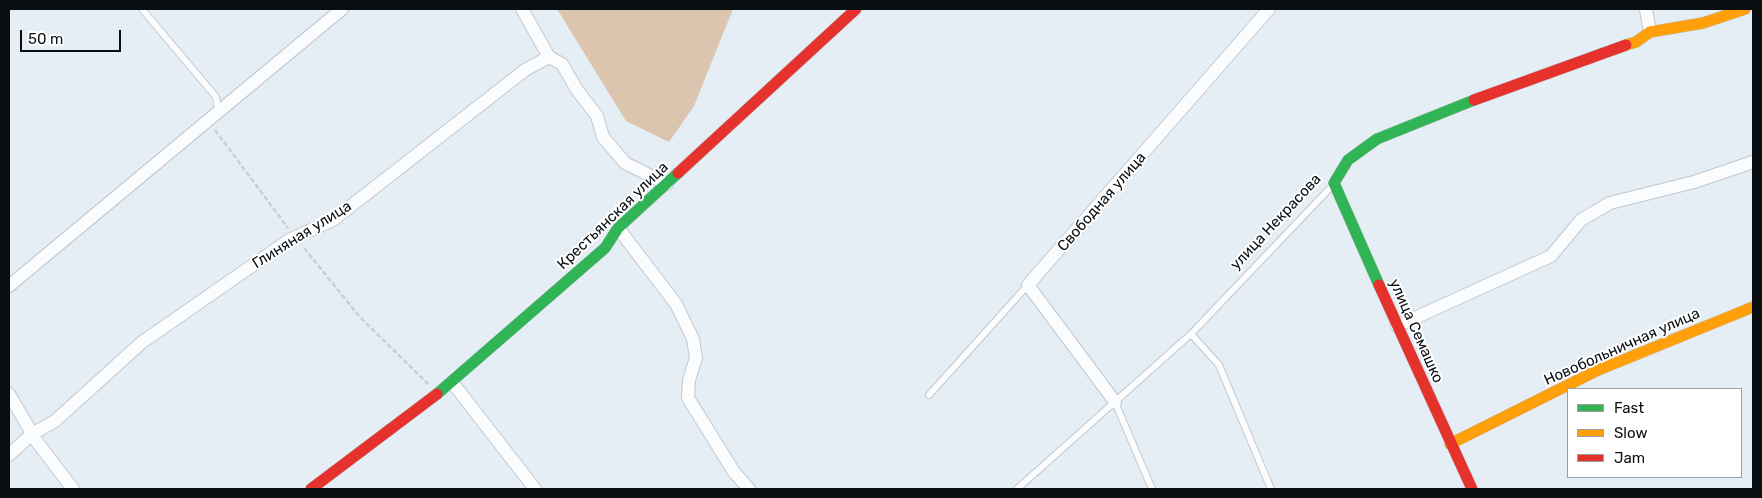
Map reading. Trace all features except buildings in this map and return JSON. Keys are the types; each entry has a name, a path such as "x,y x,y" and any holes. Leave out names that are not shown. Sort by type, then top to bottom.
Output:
{"street":[{"path":"9,286 342,9"},
{"path":"522,9 549,57 562,64 577,90 597,116 603,137 625,163 667,184"},
{"name":"Крестьянская улица","path":"311,489 452,382 605,248 618,228 829,36 856,9"},
{"name":"Свободная улица","path":"1028,285 1269,9"},
{"path":"1646,9 1650,32"},
{"name":"улица Некрасова","path":"1334,183 1348,160 1378,139 1518,83 1636,42 1650,32 1703,23 1745,9"},
{"name":"Глиняная улица","path":"9,455 32,434 55,421 141,343 295,237 333,220 525,70 549,57"},
{"path":"1397,326 1551,256 1581,220 1610,203 1694,182 1753,162"},
{"name":"улица Семашко","path":"1334,183 1450,444 1472,489"},
{"path":"618,228 676,304 693,339 696,358 688,380 688,398 734,472 749,489"},
{"path":"1028,285 1115,402"},
{"name":"Новобольничная улица","path":"1450,444 1596,371 1753,307"},
{"path":"452,382 535,489"},
{"path":"9,394 32,434 73,489"}],"lane":[{"path":"142,9 216,97 219,112"},
{"name":"улица Некрасова","path":"1017,489 1191,334 1334,183"},
{"path":"929,395 1028,285"},
{"path":"1191,334 1219,365 1271,489"},
{"path":"1115,402 1152,489"}],"path":[{"path":"208,120 295,237 360,316 438,393"}],"shaded area":[{"path":"557,9 733,9 694,106 669,142 626,121"}],"traffic: fast":[{"path":"1379,285 1334,183 1348,160 1377,139 1474,100"},
{"path":"437,394 605,248 618,228 678,173"}],"traffic: slow":[{"path":"1626,45 1636,42 1650,32 1703,23 1745,9"},
{"path":"1450,444 1596,371 1753,307"}],"traffic: jam":[{"path":"678,173 856,9"},
{"path":"1474,100 1626,45"},
{"path":"1379,285 1472,489"},
{"path":"311,489 437,394"}]}
